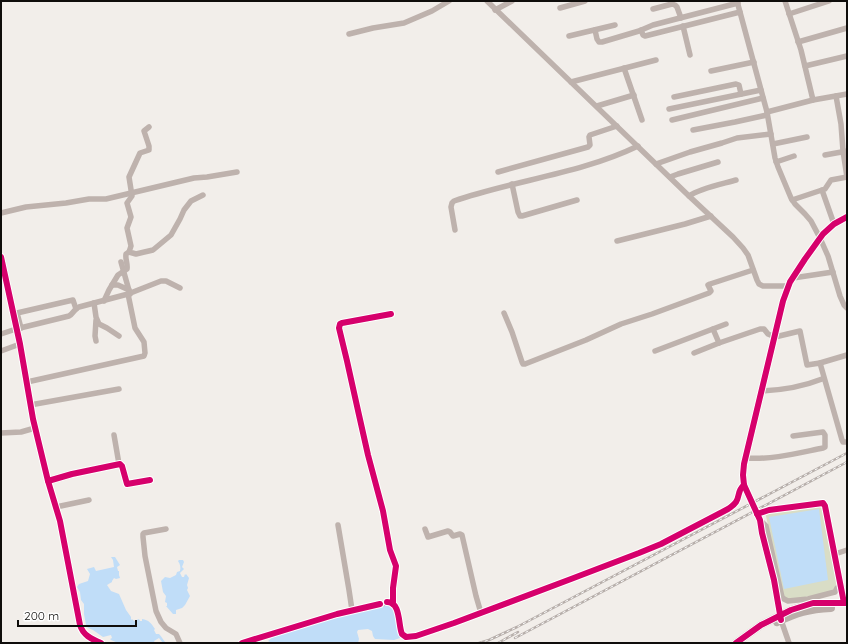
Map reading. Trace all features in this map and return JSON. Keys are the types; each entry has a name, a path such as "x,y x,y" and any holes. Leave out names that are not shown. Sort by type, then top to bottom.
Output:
{"highway":[{"path":"736,643 761,625 781,617 807,610 846,605"},
{"path":"744,643 781,617"}],"main road":[{"path":"781,617 774,580 758,517 744,485 743,475 774,337 788,286 805,258 823,234 834,224 847,217"}],"street":[{"path":"348,34 400,24 432,11 449,1"},
{"path":"487,1 689,196 734,237 748,255 758,282 761,285 788,286"},
{"path":"496,10 512,1"},
{"path":"560,8 585,1"},
{"path":"785,1 814,100"},
{"path":"789,14 829,1"},
{"path":"595,30 600,42 653,25 737,2 767,113 776,162 792,200 811,220 826,250 842,302 847,308"},
{"path":"653,9 672,4 675,5 680,18"},
{"path":"641,30 644,36 740,12"},
{"path":"569,36 615,25"},
{"path":"683,26 690,55"},
{"path":"798,42 847,28"},
{"path":"805,66 847,56"},
{"path":"571,82 656,60"},
{"path":"711,71 754,62"},
{"path":"624,68 642,120"},
{"path":"674,97 736,84 739,84 741,94"},
{"path":"669,109 761,90"},
{"path":"693,130 735,122 814,100 847,94"},
{"path":"597,106 634,96"},
{"path":"792,200 826,188 831,180 847,177 844,123 836,96"},
{"path":"672,120 763,98"},
{"path":"498,172 588,147 590,145 589,136 617,126"},
{"path":"104,300 118,275 127,269 128,265 125,257 131,246 127,228 131,217 127,203 132,196 129,177 140,153 149,150 144,130 149,127"},
{"path":"656,164 737,138 771,134"},
{"path":"773,144 807,137"},
{"path":"455,230 451,207 453,201 512,184 596,163 617,156 638,146"},
{"path":"825,155 845,151"},
{"path":"776,162 794,156"},
{"path":"670,177 718,162"},
{"path":"1,213 26,207 66,203 85,199 106,199 196,178 237,172"},
{"path":"689,196 696,192 736,180"},
{"path":"512,184 518,214 521,216 576,200"},
{"path":"822,190 834,224"},
{"path":"129,252 136,254 153,250 171,235 184,210 191,201 203,195"},
{"path":"617,241 685,224 715,219"},
{"path":"1,257 18,329"},
{"path":"27,382 143,356 145,353 143,340 137,333 124,272 120,262"},
{"path":"504,313 522,362 525,364 586,340 621,324 710,292 708,285 753,270"},
{"path":"793,278 833,272"},
{"path":"1,334 69,316 72,315 79,307 129,293 161,281 166,281 180,288"},
{"path":"112,285 118,285 129,293"},
{"path":"76,309 73,300 17,313 18,329 30,405 48,481 60,521 81,628 87,636 101,643"},
{"path":"94,303 96,317 96,341"},
{"path":"391,314 340,324 339,328 368,455 383,511 390,550 396,566 393,588 394,604 397,609 401,632 406,637 416,636 481,613 661,544 734,505 737,501 739,491 744,485"},
{"path":"96,317 99,324 119,336"},
{"path":"655,352 726,324"},
{"path":"694,353 760,328 764,329 769,335 774,337 800,331 807,365 820,363 847,355"},
{"path":"712,329 719,343"},
{"path":"1,351 20,344"},
{"path":"820,363 842,440 843,442 847,442"},
{"path":"762,391 782,390 805,385 822,379"},
{"path":"30,405 119,389"},
{"path":"1,433 21,432 35,428"},
{"path":"746,458 770,458 826,447 825,435 823,432 793,436"},
{"path":"114,435 118,464 122,466 127,484 150,480"},
{"path":"48,481 118,464"},
{"path":"56,508 89,500"},
{"path":"842,587 838,587 835,592 816,597 788,601 784,599 782,597 766,526 758,517 769,510 823,503 825,506 846,605"},
{"path":"338,526 352,610"},
{"path":"166,529 144,533 142,536 156,611 161,622 166,628 176,634 180,643"},
{"path":"425,529 428,537 448,531 453,536 460,534 462,535 481,613"},
{"path":"835,554 847,550"},
{"path":"242,643 352,610 387,602 394,604"},
{"path":"781,617 790,643"}],"green space":[{"path":"825,503 842,590 789,600 783,597 765,511"}],"water":[{"path":"819,509 828,580 784,589 769,517"},
{"path":"111,557 115,557 120,565 117,567 120,578 114,578 112,582 107,585 111,591 119,594 131,617 131,620 132,619 134,621 139,619 142,621 142,619 144,619 148,621 155,629 156,634 159,634 166,643 163,643 159,638 154,641 155,643 118,643 110,639 112,638 111,635 103,637 88,628 86,625 84,604 81,600 80,592 77,587 79,584 88,581 90,574 87,569 94,567 96,571 114,567"},
{"path":"179,560 183,560 184,562 182,567 184,569 180,573 182,577 186,574 189,578 187,590 190,596 185,605 176,610 176,614 173,614 166,606 166,596 163,592 161,581 165,577 170,578 176,575 177,572 180,571"},
{"path":"388,603 394,606 400,636 400,638 394,640 375,639 372,631 368,629 358,630 358,643 272,643 268,641 274,636 311,623"}],"railway":[{"path":"479,643 517,627 847,453"},
{"path":"515,638 847,462"},
{"path":"498,643 518,632"}],"cycle path":[{"path":"781,620 774,580 760,520 744,485 744,464 783,301 790,282 823,234 834,224 847,217"},
{"path":"1,257 20,344 33,419 48,481 60,521 80,625 88,636 101,643"},
{"path":"391,314 342,323 340,324 339,328 368,455 383,511 390,550 396,566 393,588 393,604"},
{"path":"48,481 72,474 120,464 122,466 127,484 150,480"},
{"path":"387,602 392,603 397,610 402,634 406,637 416,636 661,544 733,505 738,498 740,489 744,485"},
{"path":"757,514 769,510 823,503 825,506 844,603"},
{"path":"736,643 761,625 791,610 813,603 847,603"},
{"path":"242,643 337,614 380,604"}]}
